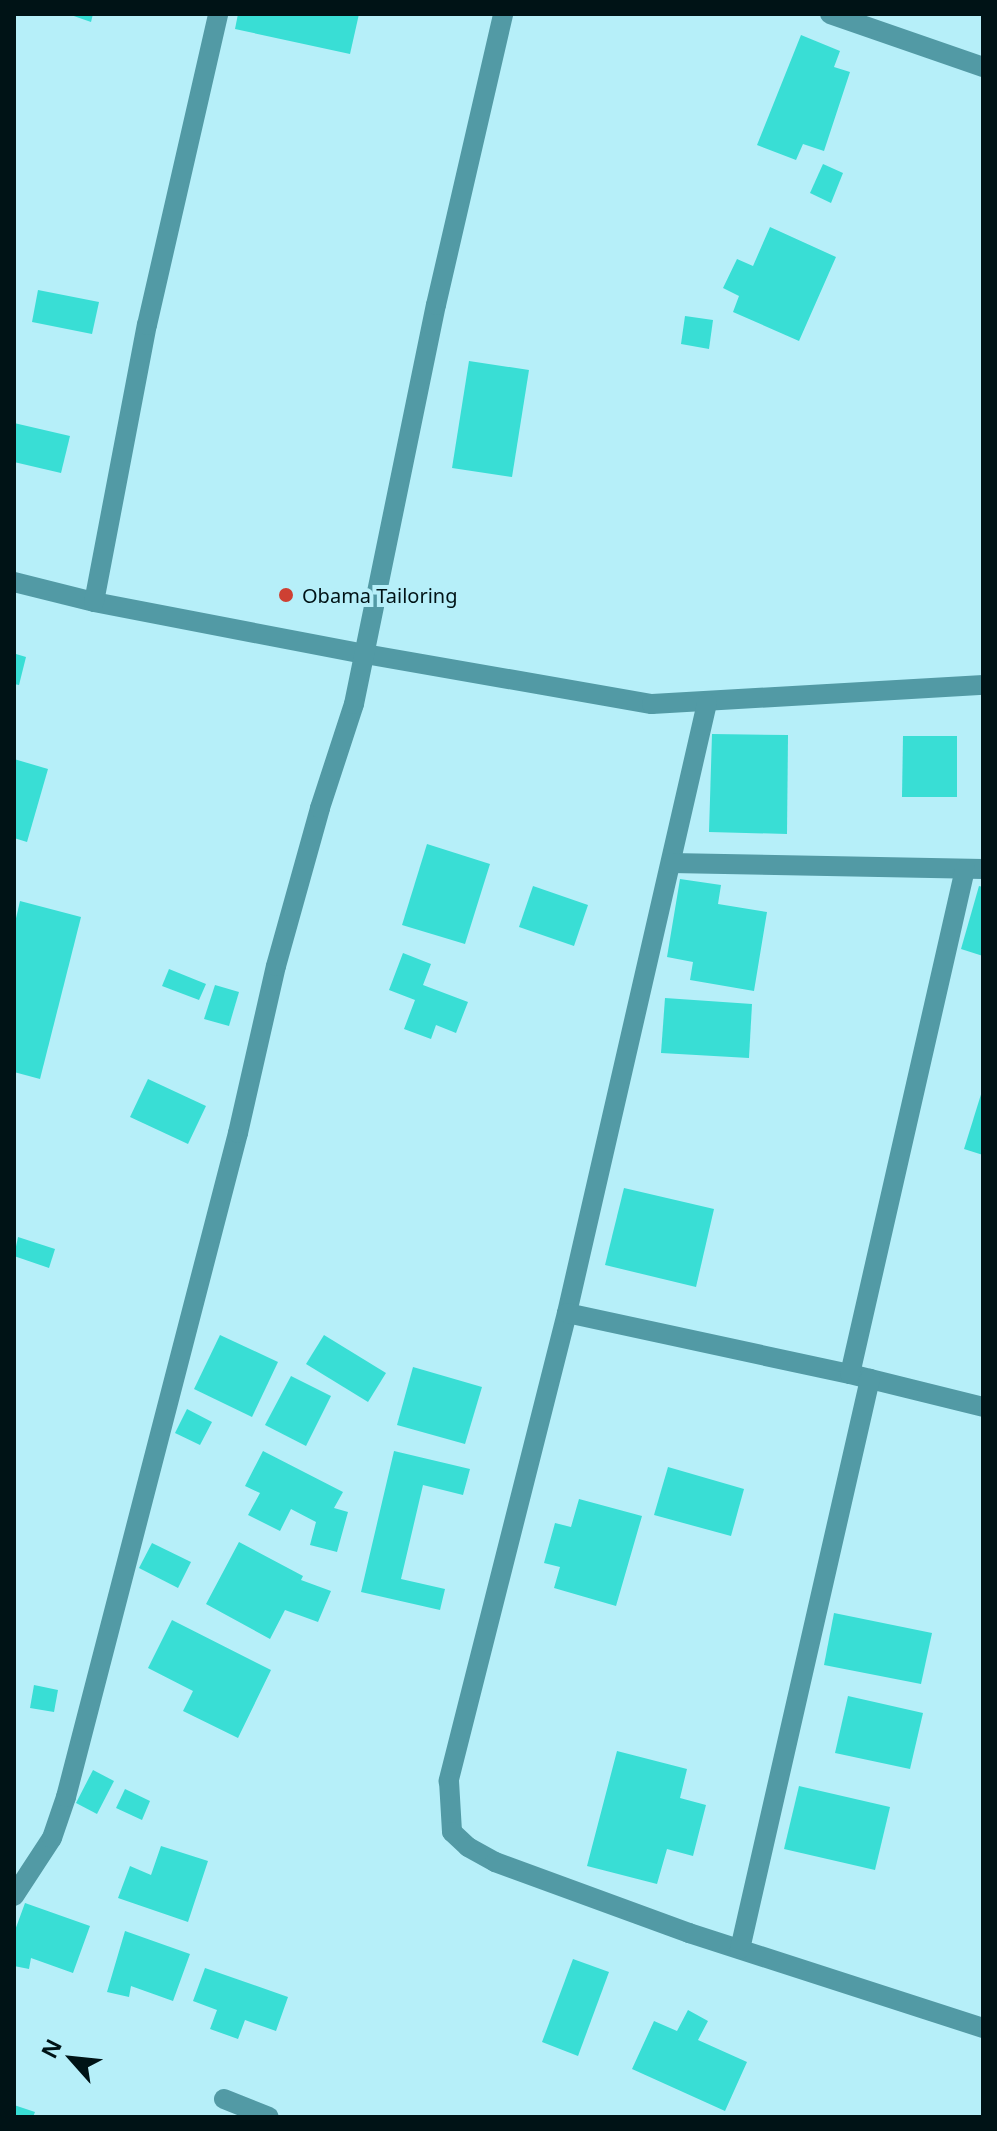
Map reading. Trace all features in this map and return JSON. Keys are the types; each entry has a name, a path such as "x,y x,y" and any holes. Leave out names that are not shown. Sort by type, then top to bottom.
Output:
{"street":[{"path":"94,602 147,325 218,14"},
{"path":"14,1896 52,1838 66,1797 208,1254 276,966 320,808 354,704 436,305 503,14"},
{"path":"830,14 983,67"},
{"path":"14,582 94,602 365,654 652,704 983,685"},
{"path":"707,703 567,1313 449,1781 452,1832 468,1847 495,1862 740,1949 983,2028"},
{"path":"671,863 974,869 860,1377 740,1949"},
{"path":"567,1313 983,1407"},
{"path":"224,2099 269,2117"}],"building":[{"path":"68,14 93,14 91,22"},
{"path":"238,14 359,14 350,54 235,29"},
{"path":"801,35 840,51 834,67 850,72 824,151 803,144 796,160 757,145"},
{"path":"823,164 843,173 831,203 810,193"},
{"path":"770,227 836,257 799,341 733,312 739,296 723,288 737,259 753,266"},
{"path":"38,290 99,302 92,334 32,322"},
{"path":"685,316 713,320 709,349 681,344"},
{"path":"469,361 529,370 512,477 452,468"},
{"path":"14,423 70,436 61,473 14,462"},
{"path":"16,654 26,657 19,685 14,684"},
{"path":"712,734 788,735 787,834 709,832"},
{"path":"903,736 957,736 957,797 902,797"},
{"path":"14,759 48,769 27,842 14,838"},
{"path":"427,844 490,864 465,944 402,925"},
{"path":"680,879 721,885 718,904 767,912 754,991 690,980 693,962 667,957"},
{"path":"533,886 588,905 574,946 519,927"},
{"path":"979,886 983,887 983,956 961,949"},
{"path":"20,901 81,917 40,1079 14,1072 14,927"},
{"path":"403,953 431,964 423,985 468,1002 456,1033 436,1025 431,1039 404,1029 415,1000 389,990"},
{"path":"169,969 206,984 199,1000 162,986"},
{"path":"215,985 239,992 229,1026 204,1019"},
{"path":"665,998 752,1004 749,1058 661,1053"},
{"path":"148,1079 206,1106 188,1144 130,1117"},
{"path":"983,1088 983,1155 964,1149"},
{"path":"624,1188 714,1209 696,1287 605,1265"},
{"path":"18,1237 55,1249 49,1268 14,1256"},
{"path":"220,1335 278,1362 252,1417 194,1389"},
{"path":"324,1335 386,1373 368,1402 306,1364"},
{"path":"413,1367 482,1387 465,1444 397,1425"},
{"path":"291,1376 331,1396 306,1446 265,1425"},
{"path":"187,1409 212,1422 200,1445 175,1433"},
{"path":"263,1451 343,1492 334,1508 348,1512 337,1552 310,1545 316,1522 291,1509 280,1531 248,1515 260,1493 245,1486"},
{"path":"394,1451 470,1469 463,1495 423,1485 401,1579 445,1589 440,1610 361,1592"},
{"path":"668,1467 744,1489 731,1536 654,1515"},
{"path":"579,1499 642,1516 616,1606 554,1588 560,1567 544,1563 555,1523 571,1527"},
{"path":"239,1542 303,1576 301,1580 331,1591 318,1622 285,1610 270,1639 206,1604"},
{"path":"152,1543 191,1562 178,1588 139,1568"},
{"path":"834,1613 932,1633 921,1684 824,1665"},
{"path":"172,1620 271,1670 238,1738 183,1711 193,1691 148,1668"},
{"path":"34,1685 58,1690 54,1712 30,1708"},
{"path":"848,1696 923,1713 910,1769 835,1753"},
{"path":"617,1751 687,1769 680,1798 706,1805 693,1856 667,1849 657,1884 587,1866"},
{"path":"93,1770 114,1781 97,1814 76,1803"},
{"path":"799,1786 890,1807 875,1870 784,1849"},
{"path":"125,1789 150,1801 142,1820 116,1808"},
{"path":"161,1846 208,1861 188,1922 118,1898 130,1866 151,1875"},
{"path":"25,1903 90,1926 73,1973 31,1958 29,1969 14,1966 14,1933"},
{"path":"125,1931 190,1954 173,2001 131,1986 129,1997 107,1992"},
{"path":"573,1959 609,1972 578,2056 542,2042"},
{"path":"205,1968 288,1997 276,2031 245,2020 238,2039 210,2029 217,2010 193,2001"},
{"path":"688,2010 708,2021 698,2040 747,2062 725,2111 632,2069 654,2021 677,2031"},
{"path":"14,2105 35,2112 33,2117 14,2117"}],"place":[{"name":"Obama Tailoring","path":"286,595"}]}
